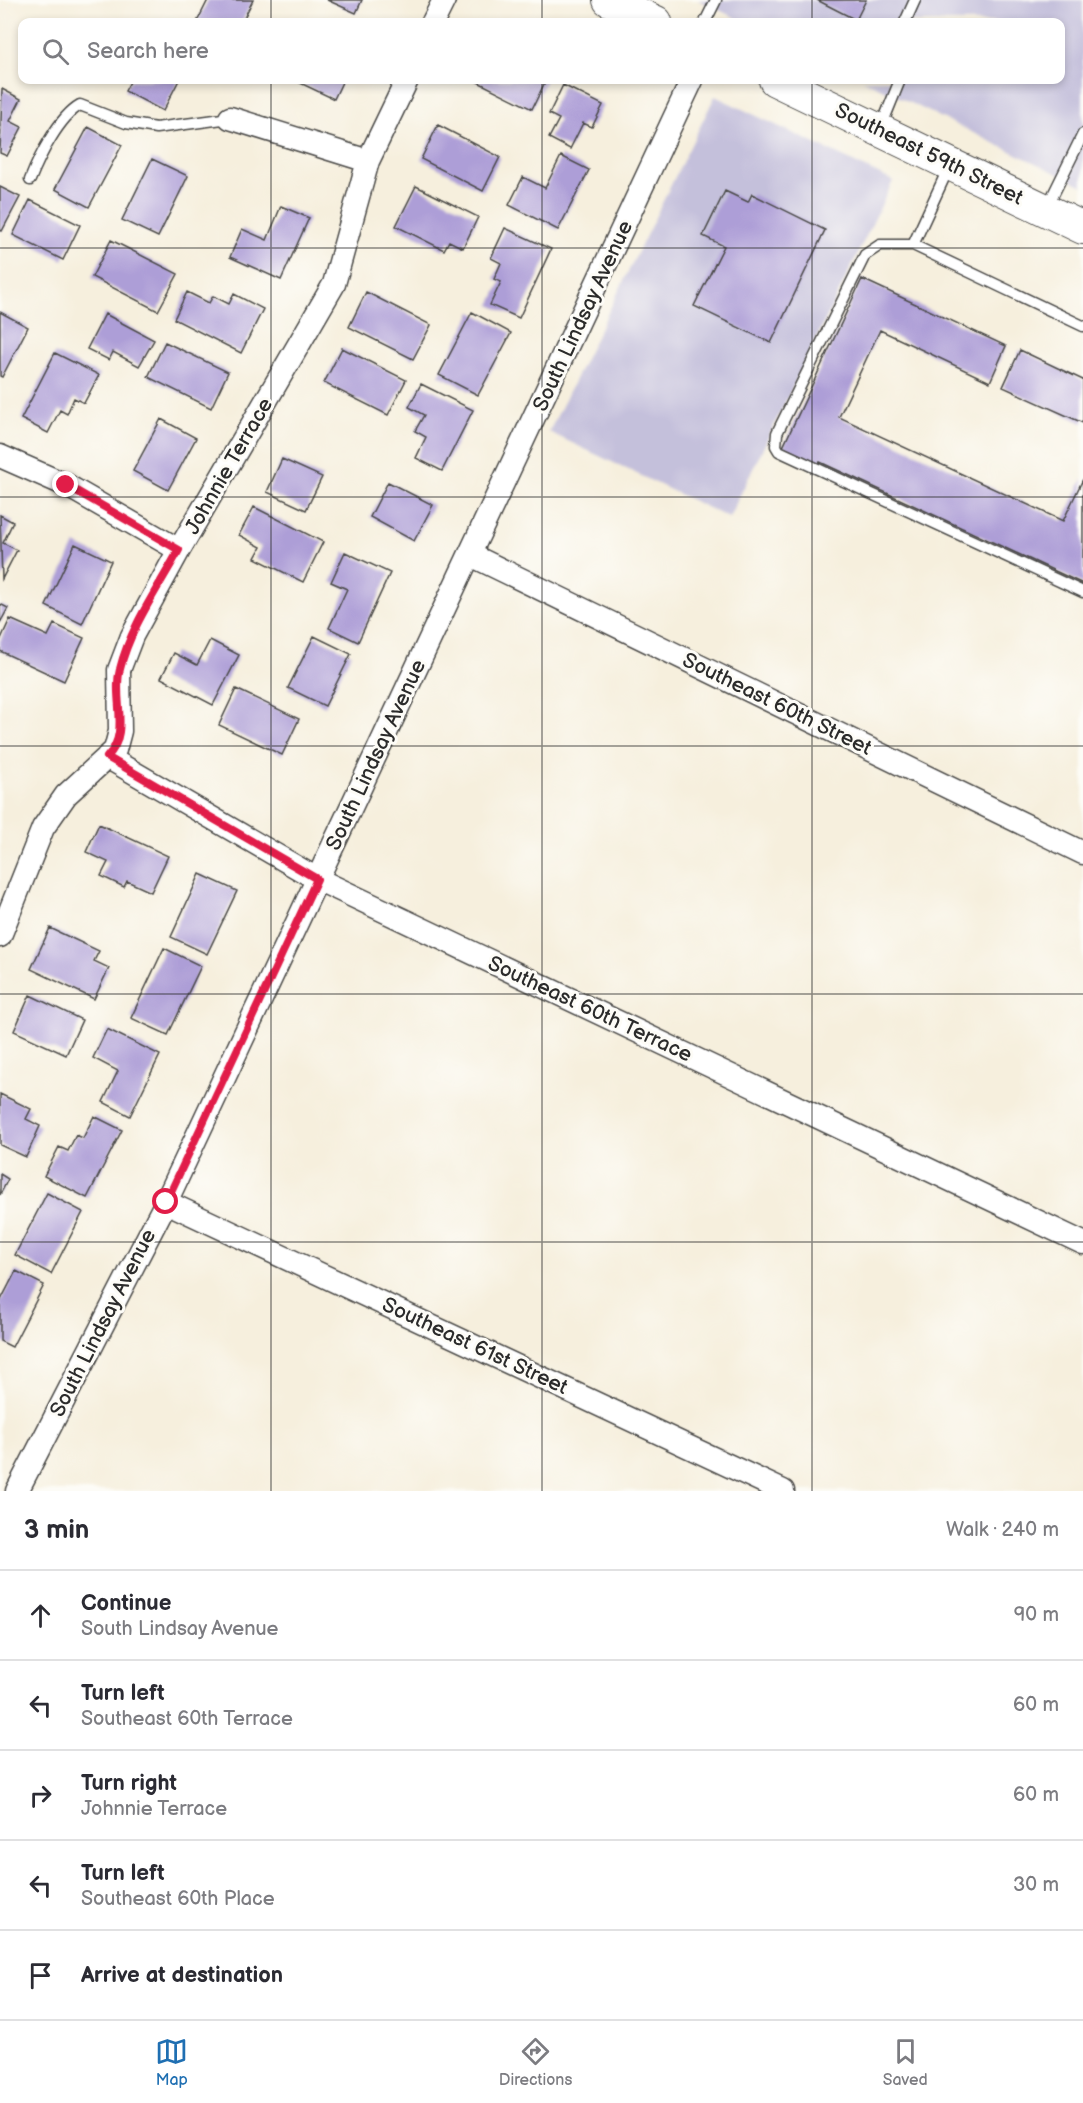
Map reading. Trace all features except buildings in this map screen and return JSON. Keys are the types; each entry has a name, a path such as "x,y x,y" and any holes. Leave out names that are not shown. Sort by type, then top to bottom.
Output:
{"main road":[{"path":"609,0 647,18"},
{"name":"Southeast 59th Street","path":"783,84 1083,228"}],"street":[{"path":"435,18 444,0"},
{"name":"Johnnie Terrace","path":"0,936 43,828 66,795 115,750 120,731 119,670 132,636 179,550 334,284 368,161 404,84"},
{"name":"South Lindsay Avenue","path":"17,1491 166,1202 690,84"},
{"path":"230,118 368,161"},
{"path":"0,456 66,485 179,550"},
{"name":"Southeast 60th Street","path":"471,555 1083,854"},
{"name":"Southeast 60th Terrace","path":"107,757 317,879 1083,1243"},
{"name":"Southeast 61st Street","path":"166,1202 783,1491"}],"lane":[{"path":"707,18 716,0"},
{"path":"906,18 915,0"},
{"path":"880,130 898,84"},
{"path":"30,180 37,162 68,112 80,105 126,123 156,128 230,118"},
{"path":"1046,210 1083,134"},
{"path":"913,244 950,164"},
{"path":"1083,326 913,244 880,245 865,255 777,433 776,446 779,451 1083,592"}],"shaded area":[{"path":"698,0 1083,0 1083,186 871,84 1065,84 1065,18 736,18"},
{"path":"715,96 893,181 729,518 549,432"}],"route":[{"path":"66,485 179,550 132,636 119,670 120,731 115,750 107,757 317,879 166,1202"}]}
